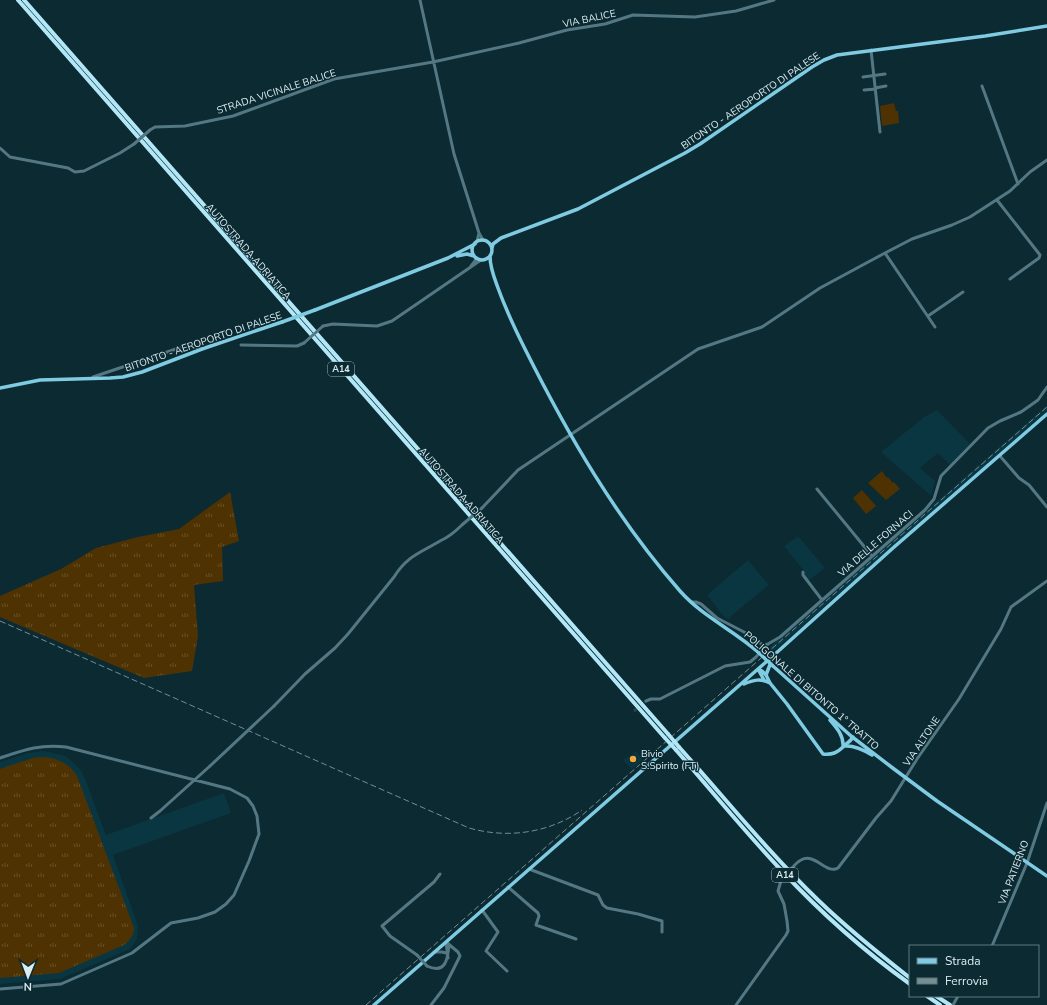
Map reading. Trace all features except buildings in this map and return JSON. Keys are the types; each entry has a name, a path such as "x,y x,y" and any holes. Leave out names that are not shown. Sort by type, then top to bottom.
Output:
{"highway":[{"name":"AUTOSTRADA ADRIATICA","path":"18,0 666,736 771,852 818,900 867,944 909,977"},
{"name":"AUTOSTRADA ADRIATICA","path":"24,0 666,736"},
{"name":"AUTOSTRADA ADRIATICA","path":"677,748 782,871 804,894 864,949 909,983"},
{"path":"928,997 940,1005"},
{"path":"938,997 951,1005"}],"main road":[{"name":"BITONTO - AEROPORTO DI PALESE","path":"501,238 578,209 685,153 824,60 837,55 986,36 1047,26"},
{"path":"448,258 476,242 501,238"},
{"path":"491,268 490,256 493,244 501,238"},
{"path":"484,240 490,243 492,248"},
{"path":"475,257 472,249 476,242"},
{"path":"448,258 467,254 483,260 491,268"},
{"path":"483,260 490,256"},
{"name":"BITONTO - AEROPORTO DI PALESE","path":"0,388 40,380 110,378 142,372 202,349 315,310 448,258"},
{"name":"POLIGONALE DI BITONTO 1° TRATTO","path":"491,268 507,313 570,435 588,465 633,531 680,591 703,613 736,634 758,652 824,712 879,758 1047,876"},
{"path":"374,1005 434,952 447,943 508,887 774,656 894,548 1047,414"},
{"path":"766,675 767,669 774,656"},
{"path":"758,669 766,675 770,683 823,754 829,755 840,751 850,742 853,737"},
{"path":"758,669 764,681"},
{"path":"739,686 761,679 770,683"},
{"path":"824,712 840,732 844,741 843,747"},
{"path":"843,747 849,746 859,748 879,758"}],"street":[{"path":"420,0 454,154 479,233 484,240"},
{"name":"VIA BALICE","path":"433,62 519,43 567,30 605,24 633,15 695,17 736,11 774,0"},
{"path":"871,50 880,132"},
{"name":"STRADA VICINALE BALICE","path":"0,148 10,157 68,168 75,172 84,171 120,153 155,127 185,126 233,116 334,79 433,62"},
{"path":"863,77 885,74"},
{"path":"864,90 886,86"},
{"path":"982,86 1018,184"},
{"path":"151,818 210,766 274,706 305,674 335,648 409,558 442,541 452,534 482,508 518,470 698,349 762,327 820,288 912,239 970,217 997,200 1047,160"},
{"path":"997,200 1040,255 1039,258 1010,279"},
{"path":"476,242 479,233"},
{"path":"886,253 935,327"},
{"path":"470,267 475,261 475,257"},
{"path":"241,345 297,346 304,343 323,326 333,324 377,326 392,321 470,267 483,260"},
{"path":"928,316 962,292"},
{"path":"89,378 176,349 190,346 202,349"},
{"name":"VIA DELLE FORNACI","path":"646,701 651,699 660,699 725,666 750,662 756,658 768,644 780,637 930,505 934,499 942,476 988,428 1021,412 1038,400 1047,387"},
{"path":"1000,456 1019,478 1029,485 1047,507"},
{"path":"817,489 872,556"},
{"path":"803,572 803,575 822,600"},
{"name":"VIA ALTONE","path":"791,869 800,860 808,858 811,858 834,870 838,868 876,818 891,801 916,759 959,699 1001,629 1012,607 1047,581"},
{"path":"691,602 701,604 717,618 748,634 762,644 768,644"},
{"path":"0,758 40,746 54,745 77,749 230,788 247,798 253,806 257,816 259,834 238,888 231,899 221,909 208,915 171,923 132,953 68,982 56,985 43,984 0,989"},
{"name":"VIA PATIERNO","path":"992,945 1027,863 1047,803"},
{"path":"529,869 598,895 603,905 607,908 638,914 662,921 662,932"},
{"path":"440,874 434,882 382,926 390,936 417,955 427,966 431,968 442,967 445,965 448,958 447,943"},
{"path":"736,1005 771,958 788,931 784,904 778,891 778,885 782,877"},
{"path":"508,887 538,913 539,916 536,925 576,939"},
{"path":"482,910 498,932 486,951 507,971"},
{"path":"431,1005 444,988 460,956 454,948 447,943"},
{"path":"434,952 447,953 454,948"},
{"path":"951,1005 958,997"}],"shaded area":[{"path":"1047,405 1047,411 767,657 763,653"},
{"path":"937,410 970,444 950,465 938,453 920,468 935,481 931,496 881,452 924,417"},
{"path":"798,536 825,568 808,581 804,576 805,572 784,546"},
{"path":"748,560 769,585 730,617 730,619 725,618 707,595"},
{"path":"43,751 65,756 81,770 106,835 224,793 231,813 113,855 138,926 137,939 130,949 60,979 0,984 0,762 28,753"},
{"path":"636,751 643,760 632,769 623,760"}],"green space":[{"path":"894,103 896,111 898,111 899,123 882,126 880,106"},
{"path":"882,471 887,478 888,477 893,483 894,482 900,489 886,500 868,483"},
{"path":"862,490 876,506 866,514 853,498"},
{"path":"230,492 239,541 222,547 223,581 194,585 198,636 192,671 144,678 0,617 0,596 61,569 96,548 138,537 179,529"},
{"path":"42,757 62,762 74,771 77,776 134,931 124,945 59,973 0,978 0,769 33,758"}],"tunnel":[{"path":"634,711 646,701"}],"railway":[{"path":"366,1005 1047,407"},
{"path":"0,621 469,828 498,833 528,832 556,824 582,810"}],"place":[{"name":"Bivio S.Spirito (FT)","path":"633,759"}]}
